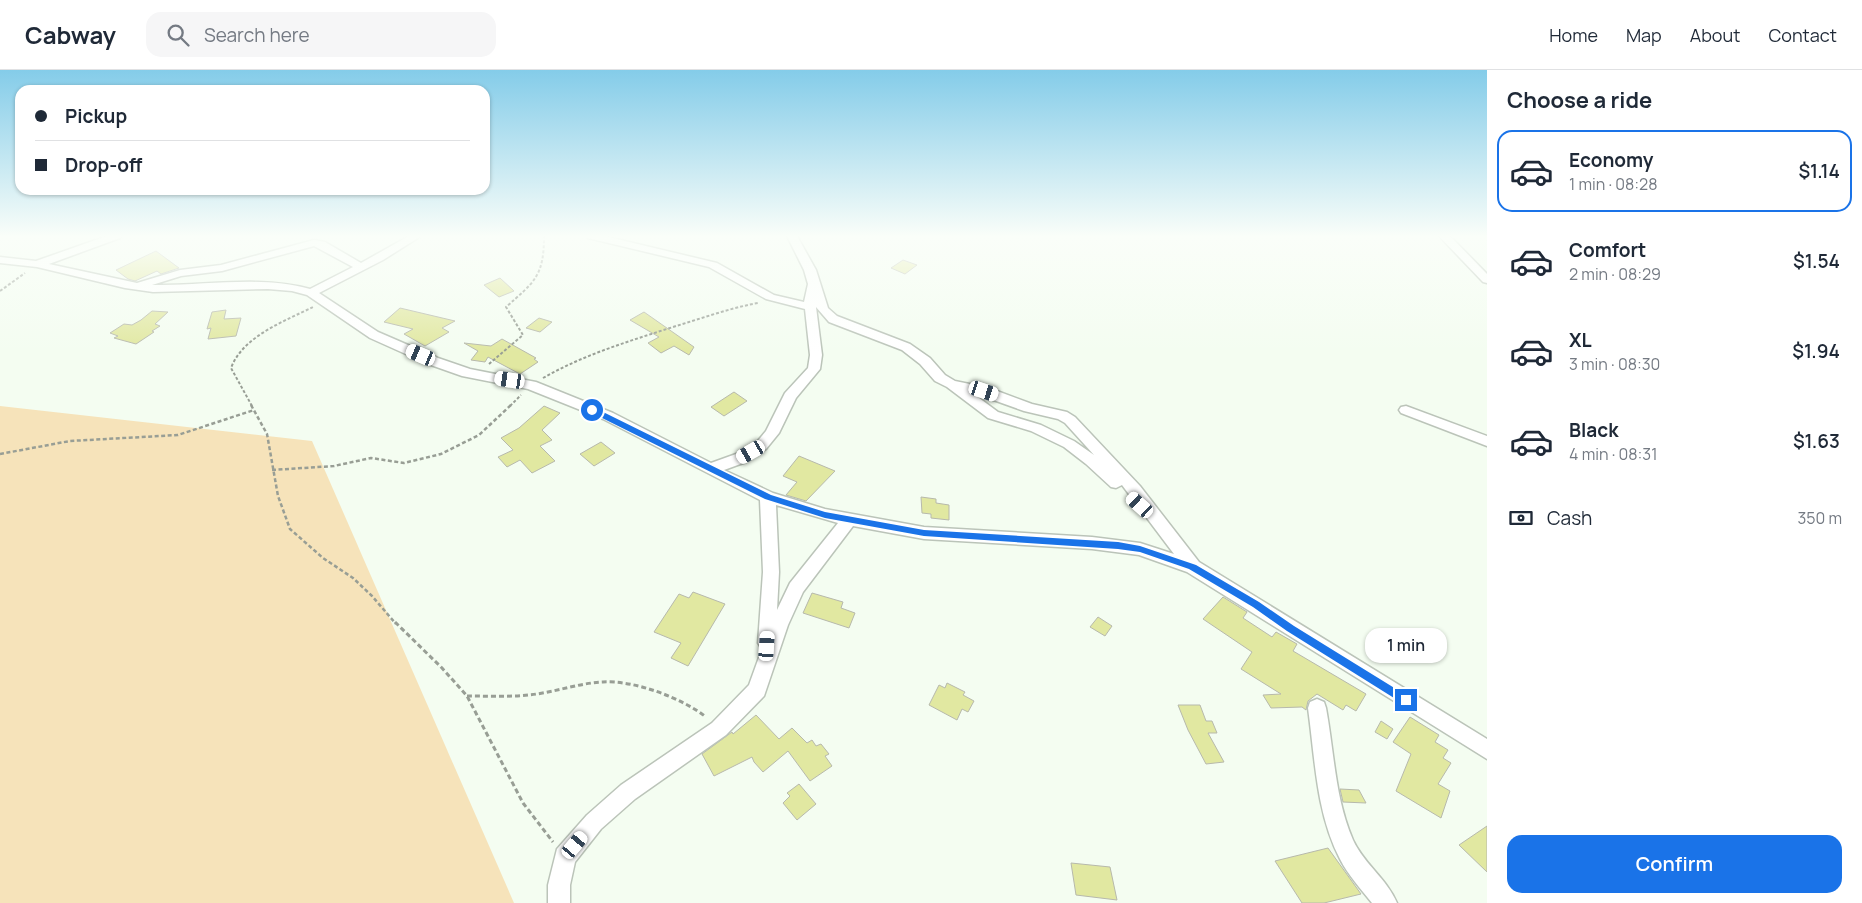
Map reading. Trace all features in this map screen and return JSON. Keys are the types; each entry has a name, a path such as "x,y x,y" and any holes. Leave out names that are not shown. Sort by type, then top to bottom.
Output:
{"street":[{"path":"84,275 136,287 169,289 268,286 293,288 317,297 374,335 433,361 467,373 531,385 608,416 768,497 825,515 942,535 1118,545 1140,549 1193,567 1256,604 1291,628 1487,750"},
{"path":"136,287 174,275"},
{"path":"317,297 349,275"},
{"path":"734,275 758,291 787,302 810,307"},
{"path":"811,275 823,309 833,318 911,350 925,360 940,378 993,415 1036,428 1069,444 1091,460 1152,515"},
{"path":"710,469 741,458 761,446 772,433 790,396 814,369 816,355 810,307 814,284"},
{"path":"951,384 984,391 1029,408 1052,411 1070,420 1135,490 1193,567"},
{"path":"1406,410 1487,441"},
{"path":"766,664 771,572 771,523 768,497"},
{"path":"559,903 559,884 565,857 594,822 628,792 720,729 757,690 779,625 796,588 849,520"},
{"path":"1317,708 1333,804 1345,844 1368,881 1386,903"}],"path":[{"path":"0,291 22,275"},
{"path":"467,373 494,361 523,335 506,307 530,286 538,275"},
{"path":"317,297 252,343 232,362 231,368 267,434 278,496 290,529 323,558 353,578 372,596 391,619 442,668 466,696 523,803 565,857"},
{"path":"272,470 334,466 371,458 404,463 441,454 479,435 531,385 557,369 613,344 669,328 727,308 787,302"},
{"path":"0,454 70,441 155,438 178,435 254,410"},
{"path":"466,696 528,695 602,682 619,682 671,696 695,708 720,729"}],"shaded area":[{"path":"0,406 312,441 514,903 0,903"}],"building":[{"path":"122,275 148,275 135,281"},
{"path":"500,278 514,291 499,297 484,285"},
{"path":"400,308 455,321 442,328 449,332 425,346 404,334 413,329 384,322"},
{"path":"226,310 224,319 241,318 236,336 208,339 211,328 207,329 212,312"},
{"path":"152,311 168,312 155,324 160,326 152,331 154,332 136,344 114,338 118,336 110,333 124,324 132,325"},
{"path":"644,312 694,347 689,355 674,346 661,353 648,343 659,337 630,320"},
{"path":"539,318 552,322 540,332 526,328"},
{"path":"502,339 536,358 534,359 538,362 520,374 488,357 485,362 471,360 478,351 464,343 491,346"},
{"path":"734,392 747,401 724,416 711,407"},
{"path":"544,406 560,413 542,430 552,440 540,446 555,461 532,473 520,460 507,467 498,457 513,450 501,438 519,428"},
{"path":"601,442 615,453 594,466 580,454"},
{"path":"799,456 835,471 806,501 786,495 797,482 783,476"},
{"path":"921,497 936,499 936,503 949,505 949,520 931,518 931,514 922,513"},
{"path":"693,592 725,604 688,666 671,658 681,643 654,632 679,594 689,598"},
{"path":"812,593 843,602 841,608 855,613 849,628 803,613"},
{"path":"1223,597 1247,612 1243,618 1272,637 1276,632 1297,644 1293,651 1366,694 1356,711 1346,705 1343,710 1317,694 1308,701 1306,710 1302,707 1271,708 1263,695 1281,694 1241,669 1252,652 1203,619"},
{"path":"1098,617 1112,626 1105,636 1090,627"},
{"path":"947,683 965,692 963,695 974,701 968,712 962,709 957,720 929,705 939,685 945,688"},
{"path":"1178,705 1200,705 1206,721 1212,721 1217,733 1208,733 1224,762 1206,764 1188,730"},
{"path":"756,715 779,739 792,728 807,743 812,740 816,746 821,744 829,754 825,756 832,766 810,781 788,751 763,772 752,757 714,776 702,754 732,732 733,734"},
{"path":"1410,717 1439,735 1435,742 1448,750 1443,758 1451,763 1438,784 1450,791 1441,818 1396,791 1411,754 1393,742"},
{"path":"1381,721 1393,729 1387,739 1375,732"},
{"path":"799,784 816,804 797,820 783,803 790,796 787,793"},
{"path":"1340,789 1359,790 1366,803 1343,802"},
{"path":"1487,826 1487,872 1459,845"},
{"path":"1328,848 1361,894 1324,903 1302,903 1275,861"},
{"path":"1071,863 1110,867 1117,900 1076,895"}],"route":[{"path":"592,410 654,438 710,469 768,497 825,515 942,535 1118,545 1140,549 1193,567 1256,604 1406,700"}]}
